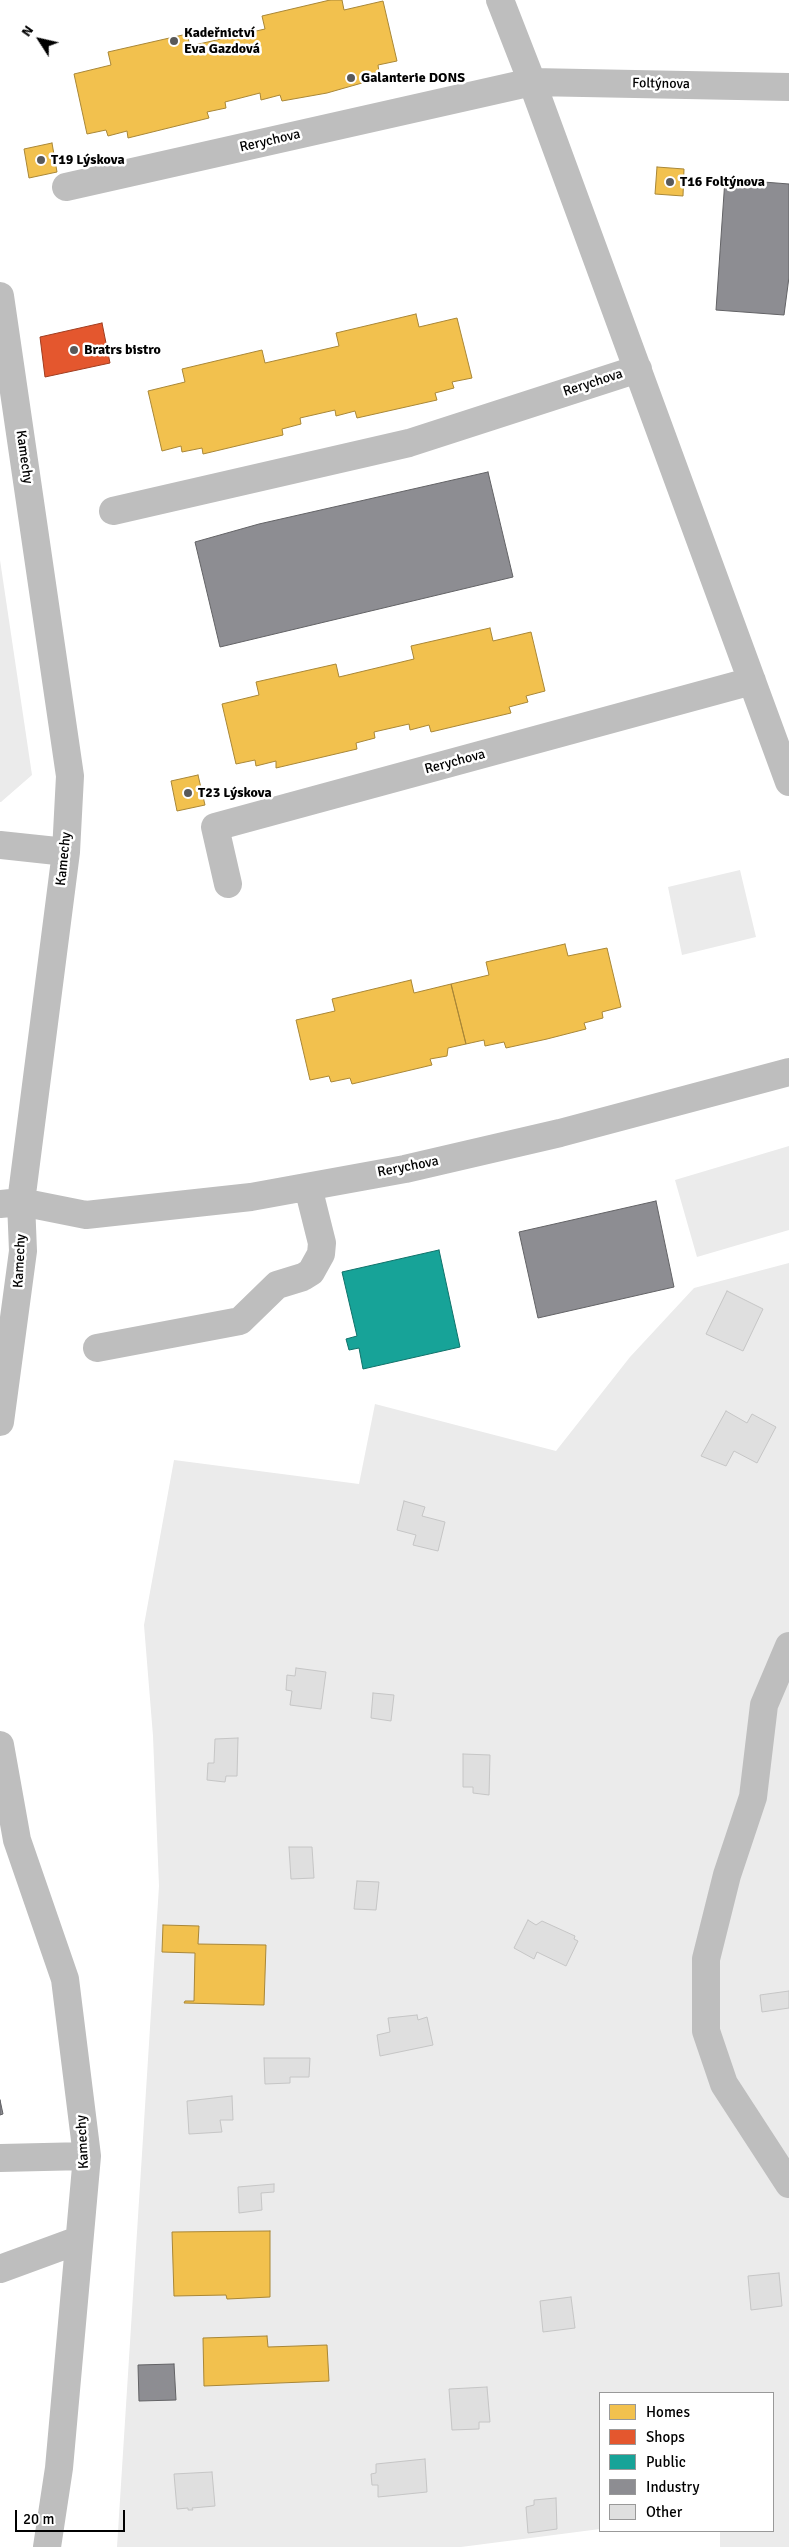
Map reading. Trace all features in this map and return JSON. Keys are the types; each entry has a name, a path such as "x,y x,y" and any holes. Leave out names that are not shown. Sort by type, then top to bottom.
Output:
{"street":[{"name":"Rerychova","path":"500,0 532,82 789,782"},
{"name":"Rerychova","path":"66,187 532,82"},
{"name":"Foltýnova","path":"532,82 789,87"},
{"name":"Kamechy","path":"0,296 70,776 66,852 10,1203 23,1251 0,1422"},
{"name":"Rerychova","path":"113,511 409,442 638,369"},
{"name":"Rerychova","path":"228,884 215,827 752,681"},
{"path":"0,845 66,852"},
{"name":"Rerychova","path":"10,1203 86,1215 251,1197 405,1169 560,1133 789,1072"},
{"path":"97,1348 240,1321 277,1285 303,1277 311,1272 321,1254 322,1243 308,1187"},
{"path":"789,1646 764,1705 753,1797 728,1875 706,1959 706,2031 724,2084 789,2184"},
{"name":"Kamechy","path":"0,1745 17,1840 65,1979 87,2156 58,2468 47,2547"},
{"path":"0,2158 87,2156"},
{"path":"0,2269 79,2240"}],"shaded area":[{"path":"0,560 32,775 1,802 0,802"},
{"path":"740,870 756,937 682,955 668,887"},
{"path":"789,1146 789,1230 697,1257 675,1180"},
{"path":"789,1263 789,2547 720,2547 720,2532 774,2532 774,2392 599,2392 599,2529 461,2547 117,2547 159,1886 153,1736 144,1625 174,1460 359,1484 375,1404 556,1451 630,1357 694,1288"}],"building: Homes":[{"path":"330,0 342,0 344,10 383,1 397,61 378,65 379,72 360,76 362,83 327,93 282,101 280,95 261,100 260,93 225,102 226,108 207,112 209,118 128,138 127,131 108,136 106,130 87,134 74,74 111,65 108,52 187,34 190,46 265,29 262,16"},
{"name":"T19 Lýskova","path":"52,143 57,172 29,178 24,149"},
{"name":"T16 Foltýnova","path":"657,167 684,169 683,196 655,194"},
{"path":"416,314 419,327 457,318 472,378 452,382 454,388 435,393 437,400 357,418 355,411 336,416 335,410 300,418 301,424 282,429 283,435 203,454 202,448 182,452 181,446 162,451 148,391 185,382 182,369 262,350 265,363 339,346 336,333"},
{"path":"490,628 493,641 531,632 545,691 526,696 528,702 509,707 511,713 431,732 429,725 410,730 409,724 374,732 375,738 356,743 357,749 276,768 276,761 256,766 255,760 236,764 222,704 259,695 256,682 336,664 339,677 414,659 411,646"},
{"name":"T23 Lýskova","path":"198,775 205,805 177,811 171,781"},
{"path":"565,944 568,956 607,948 621,1007 602,1012 603,1018 584,1023 586,1029 547,1039 506,1048 504,1042 485,1046 484,1040 466,1044 451,984 489,975 486,962"},
{"path":"411,980 414,993 451,984 466,1044 448,1048 447,1056 430,1059 432,1065 352,1084 350,1078 331,1082 329,1076 310,1080 296,1020 335,1011 332,999"},
{"path":"163,1925 199,1926 198,1944 266,1945 264,2005 184,2003 185,2001 194,2001 195,1953 162,1952"},
{"path":"270,2231 270,2297 227,2299 226,2295 174,2296 172,2232"},
{"path":"267,2336 268,2347 327,2345 329,2381 204,2386 203,2338"}],"building: Shops":[{"name":"Bratrs bistro","path":"102,323 110,363 45,377 40,337"}],"building: Public":[{"path":"439,1250 460,1347 363,1369 359,1348 349,1350 346,1339 357,1336 342,1272"}],"building: Industry":[{"path":"725,179 789,184 789,277 784,315 716,310"},
{"path":"488,472 513,577 220,647 195,542 259,524"},
{"path":"656,1201 674,1287 538,1318 519,1232"},
{"path":"0,2100 3,2114 0,2115"},
{"path":"174,2364 176,2400 139,2401 138,2365"}],"building: Other":[{"path":"727,1291 763,1309 743,1351 706,1334"},
{"path":"726,1411 747,1423 752,1414 776,1427 757,1463 734,1451 726,1466 701,1456"},
{"path":"404,1501 425,1507 422,1516 445,1522 438,1551 413,1545 416,1535 397,1530"},
{"path":"296,1668 326,1672 321,1709 290,1705 292,1691 286,1690 287,1675 295,1676"},
{"path":"373,1693 394,1695 391,1721 371,1718"},
{"path":"238,1738 237,1776 226,1776 225,1782 207,1780 208,1763 214,1763 215,1739"},
{"path":"463,1754 490,1755 489,1795 473,1793 473,1787 463,1787"},
{"path":"289,1847 312,1847 314,1878 291,1879"},
{"path":"357,1881 379,1882 376,1910 354,1909"},
{"path":"528,1920 536,1925 542,1921 575,1936 574,1939 578,1941 566,1966 537,1952 534,1959 514,1948"},
{"path":"789,1991 789,2008 762,2012 760,1995"},
{"path":"417,2015 418,2020 427,2017 433,2045 380,2056 377,2035 390,2032 388,2018"},
{"path":"264,2058 310,2058 309,2077 290,2077 290,2083 265,2084"},
{"path":"232,2096 233,2120 220,2120 222,2132 189,2134 187,2101"},
{"path":"274,2184 274,2192 261,2193 262,2210 239,2213 238,2187"},
{"path":"779,2273 782,2306 751,2310 748,2276"},
{"path":"571,2297 575,2328 543,2332 540,2301"},
{"path":"487,2387 490,2422 479,2422 479,2429 452,2430 449,2389"},
{"path":"425,2459 427,2492 378,2497 378,2485 372,2485 371,2474 376,2473 376,2464"},
{"path":"212,2472 215,2506 192,2508 193,2510 188,2510 188,2508 177,2509 174,2474"},
{"path":"556,2498 557,2529 528,2533 526,2507 534,2505 534,2500"}],"place":[{"name":"Kadeřnictví Eva Gazdová","path":"174,41"},
{"name":"Galanterie DONS","path":"351,78"},
{"name":"T19 Lýskova","path":"41,160"},
{"name":"T16 Foltýnova","path":"670,182"},
{"name":"Bratrs bistro","path":"74,350"},
{"name":"T23 Lýskova","path":"188,793"}]}
